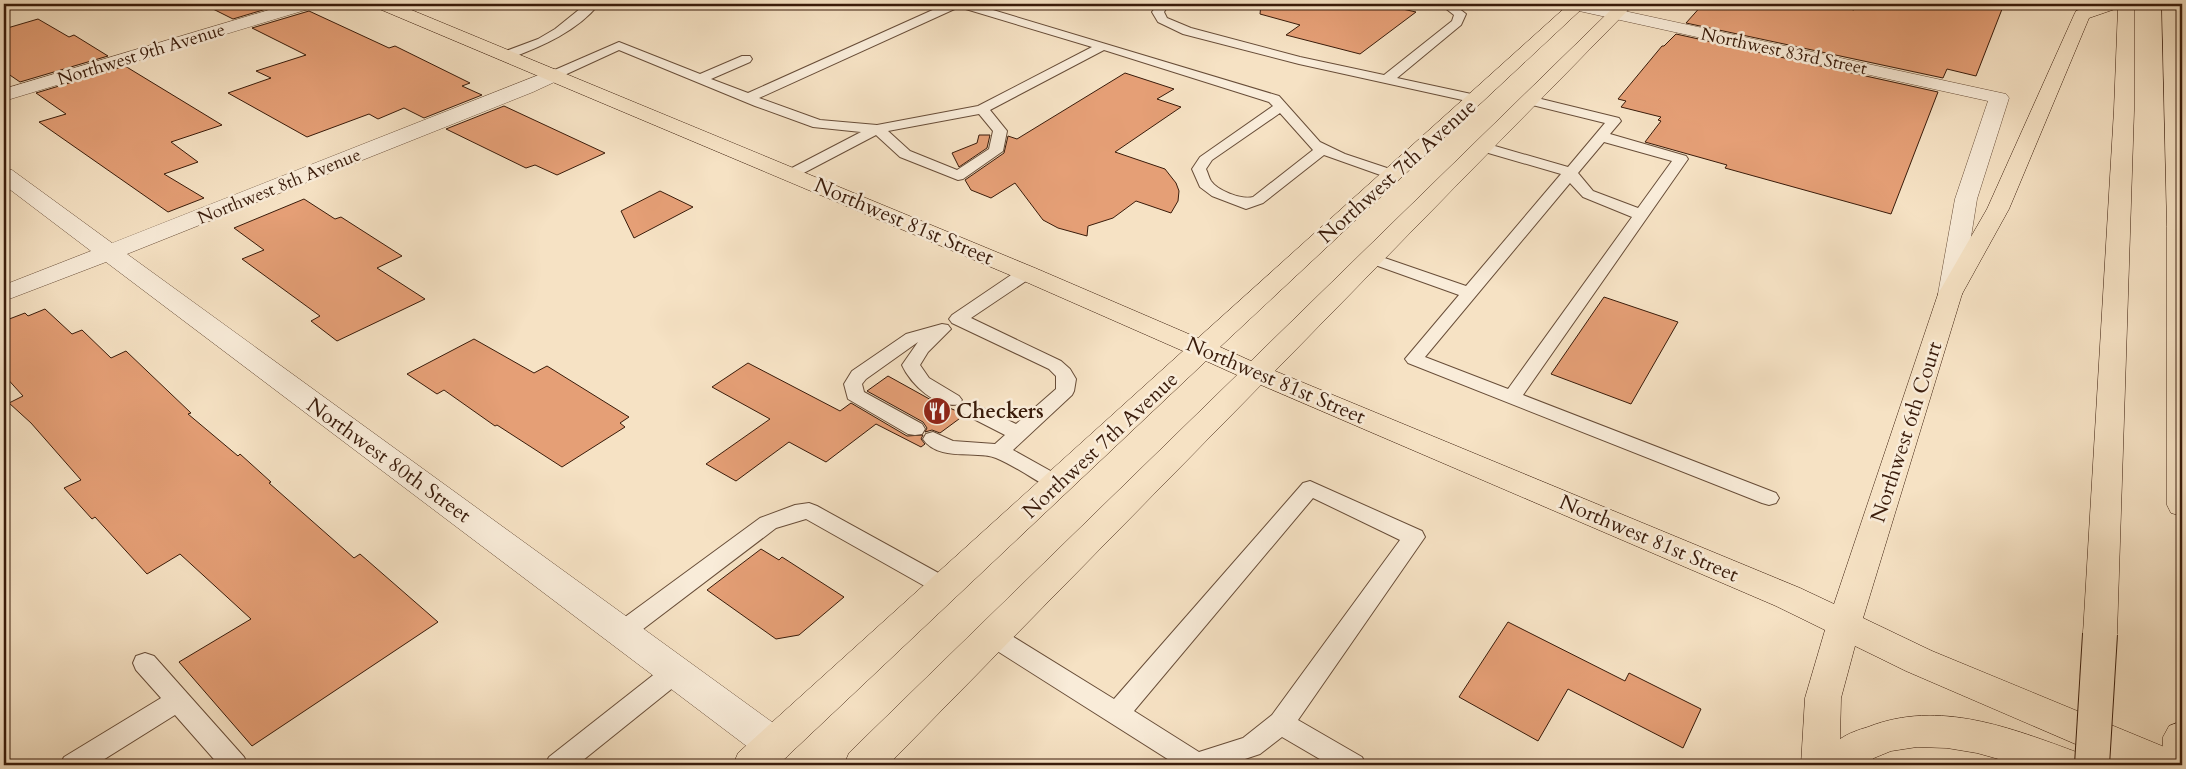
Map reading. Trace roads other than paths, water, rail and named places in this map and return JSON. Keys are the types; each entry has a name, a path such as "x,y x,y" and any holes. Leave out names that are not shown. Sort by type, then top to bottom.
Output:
{"main road":[{"name":"Northwest 81st Street","path":"383,4 1026,273 1788,597 1919,661 2165,765"},
{"name":"Northwest 7th Avenue","path":"763,755 1391,174 1476,100 1576,4"},
{"path":"1950,294 1998,209 2082,15 2112,4"},
{"path":"2092,765 2100,634 2124,110 2126,4"},
{"path":"2170,4 2178,227 2182,505"},
{"name":"Northwest 7th Avenue","path":"863,765 991,635 1621,9"},
{"name":"Northwest 6th Court","path":"1820,765 1823,698 1844,624 1950,294"},
{"path":"1834,765 1844,756 1879,738 1904,731 1938,730 1981,738 2027,751 2065,765"},
{"path":"2181,765 2182,737"}],"street":[{"name":"Northwest 9th Avenue","path":"4,95 306,4"},
{"name":"Northwest 83rd Street","path":"1576,4 1621,9 1999,98"},
{"name":"Northwest 8th Avenue","path":"4,294 526,88 554,75"},
{"name":"Northwest 6th Court","path":"1950,294 1966,199 1999,98"},
{"name":"Northwest 80th Street","path":"4,175 675,672 763,755"}],"lane":[{"path":"507,55 542,42 594,4"},
{"path":"748,98 956,4"},
{"path":"962,4 1226,82 1274,99 1315,145 1340,157 1391,174"},
{"path":"1164,4 1158,12 1162,20 1188,30 1299,60 1476,100"},
{"path":"1387,79 1457,23 1460,14 1446,4"},
{"path":"554,75 619,46 818,124 877,129 982,109 1103,46"},
{"path":"700,79 746,59"},
{"path":"1529,100 1614,121 1414,359 1769,498"},
{"path":"1280,107 1207,157 1199,169 1205,184 1217,193 1246,204 1258,200 1324,149"},
{"path":"877,129 905,154 958,176 996,151 1000,131 982,109"},
{"path":"791,174 877,129"},
{"path":"1512,397 1682,159 1600,136"},
{"path":"1483,147 1570,172 1588,194 1642,215"},
{"path":"1370,258 1469,293"},
{"path":"1018,433 926,386 915,376 911,364 921,349 950,324 1026,273"},
{"path":"915,429 855,395 853,384 859,375 912,338 950,324 1055,365 1066,374 1068,381 1065,391 999,451"},
{"path":"932,438 950,447 999,451 1058,484"},
{"path":"991,635 1116,714 1198,764 1251,746 1281,723 1414,537 1310,488 1116,714"},
{"path":"622,632 768,523 795,513 809,511 945,588"},
{"path":"145,663 235,765"},
{"path":"558,765 675,672"},
{"path":"73,765 177,701"},
{"path":"1281,723 1353,765"}],"place":[{"name":"Checkers","path":"937,411"}]}
